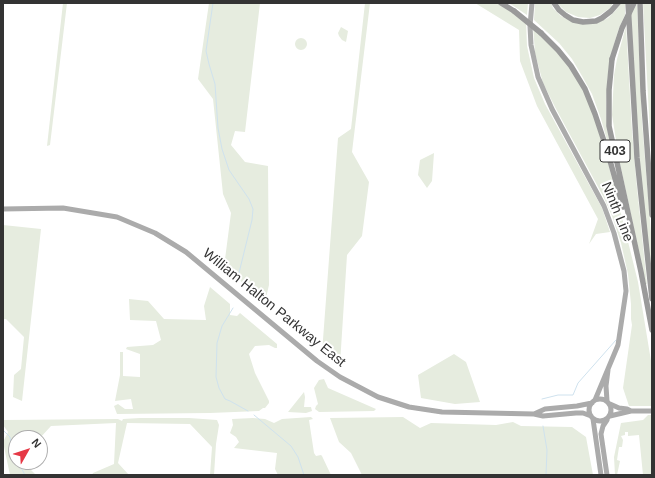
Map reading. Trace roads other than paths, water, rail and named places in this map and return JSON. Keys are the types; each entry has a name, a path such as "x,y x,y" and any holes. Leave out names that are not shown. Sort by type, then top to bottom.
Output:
{"highway":[{"path":"501,3 514,11 541,33 558,50 571,66 585,89 607,150 629,229 635,242"},
{"path":"554,3 559,10 569,17 582,22 590,22 596,21 607,15 618,3"},
{"path":"628,3 637,158 652,299"},
{"name":"403","path":"634,3 622,28 612,59 609,90 610,126 652,330"},
{"path":"640,3 643,91 652,215"}],"main road":[{"name":"Ninth Line","path":"532,3 530,26 531,45 538,77 552,108 604,206 620,252 624,271 626,291 618,345 594,401"},
{"name":"William Halton Parkway East","path":"3,209 63,208 117,217 155,233 186,252 317,361 340,377 378,397 408,407 442,412 534,414 542,416 583,413 592,418"},
{"name":"Ninth Line","path":"608,369 606,386 608,403"},
{"path":"601,475 592,418 589,409 594,401 602,399 619,408 631,411"},
{"name":"William Halton Parkway East","path":"534,414 545,408 577,406 594,401"},
{"path":"607,475 601,434 603,426 612,410 608,403"},
{"path":"592,418 601,422 609,417 631,411 652,411"}],"waterway":[{"path":"213,3 206,51 215,84 218,128 222,149 229,170 249,199 253,209 252,220 237,281"},
{"path":"233,308 222,326 217,343 216,377 219,388 225,399 248,411"},
{"path":"542,399 558,395 573,395 578,383 616,340"},
{"path":"254,415 291,446 298,457 304,475"},
{"path":"543,426 547,450 546,475"},
{"path":"3,430 8,435"},
{"path":"22,470 25,475"}]}
